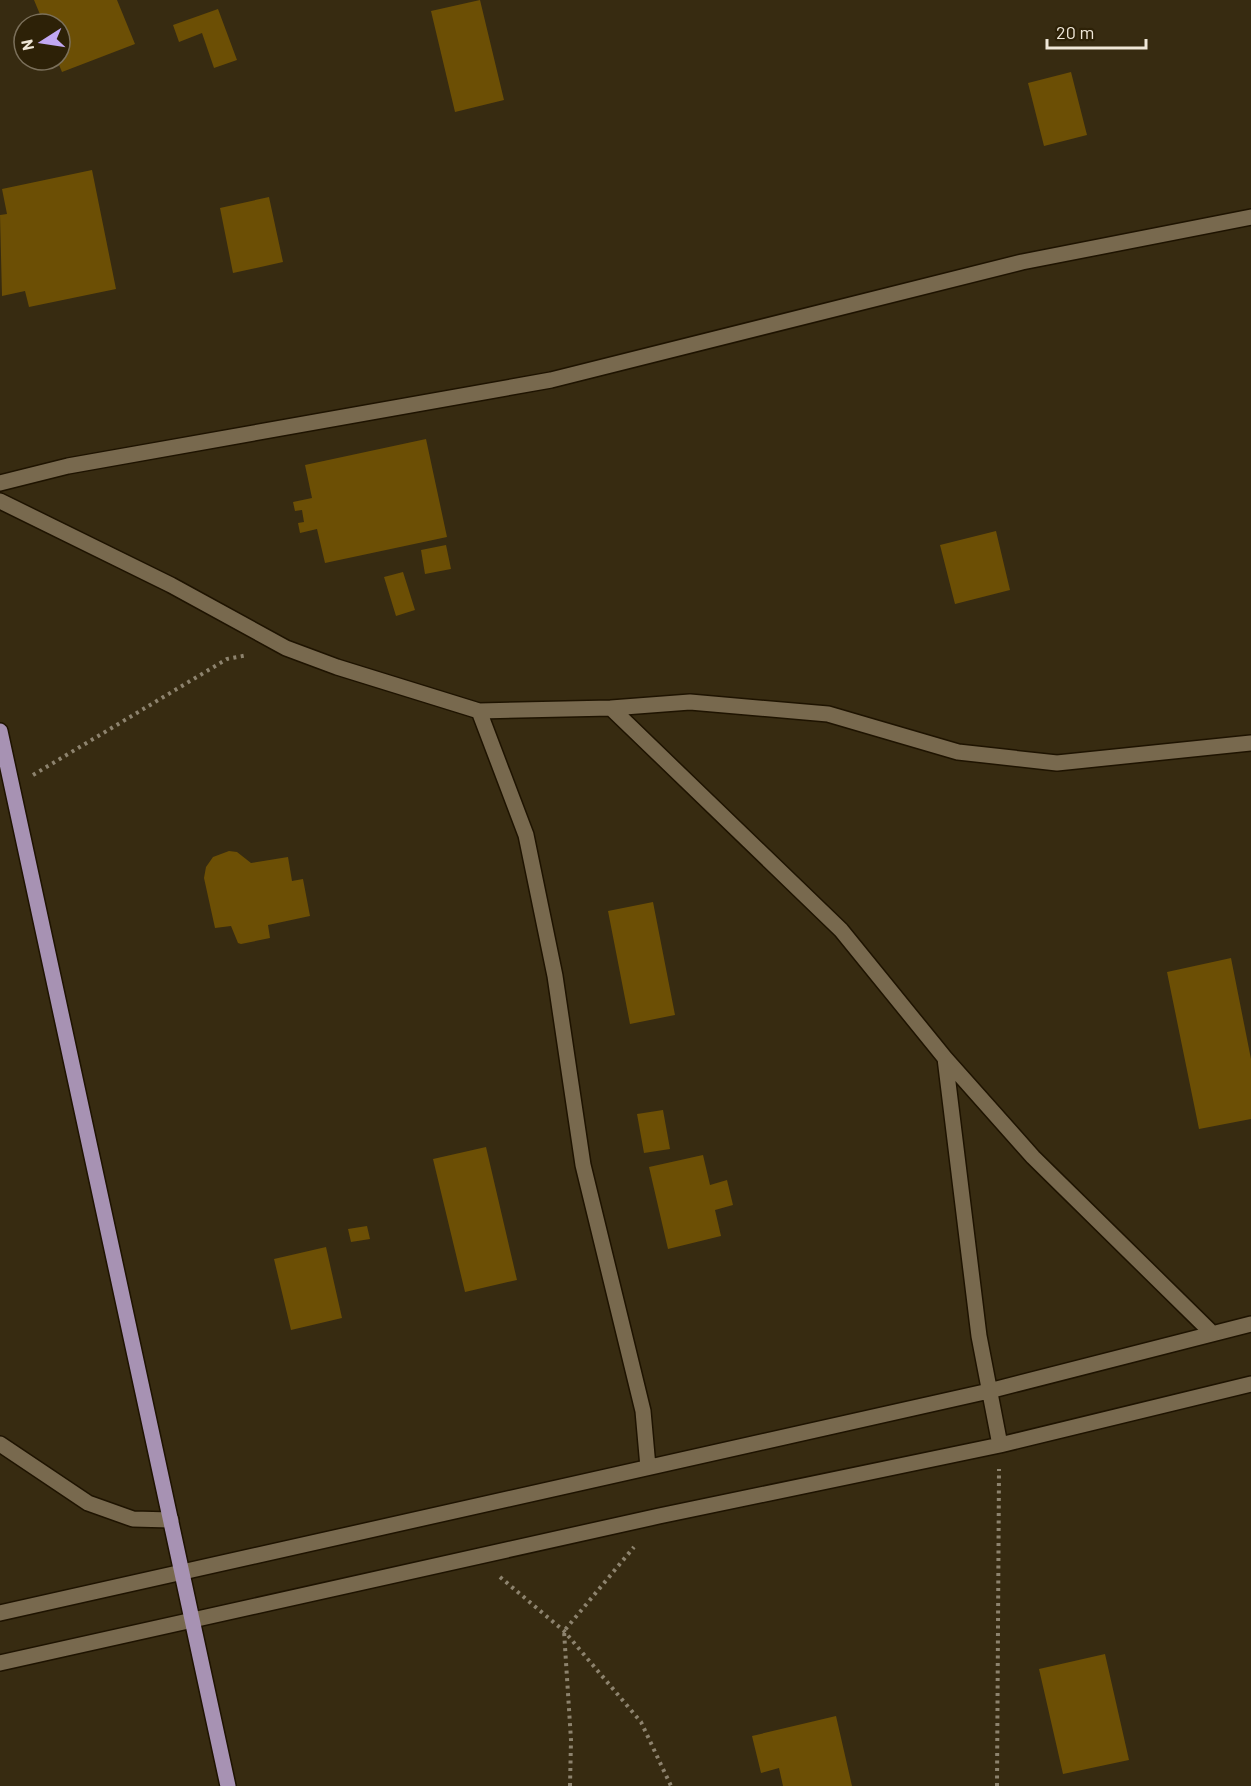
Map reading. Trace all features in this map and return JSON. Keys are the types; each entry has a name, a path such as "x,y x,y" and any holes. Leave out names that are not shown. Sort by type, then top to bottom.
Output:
{"main road":[{"path":"0,731 228,1786"}],"street":[{"path":"0,483 68,466 550,380 1022,262 1251,217"},
{"path":"0,501 171,585 286,648 337,667 478,711 611,708 690,702 828,714 958,752 1057,763 1251,743"},
{"path":"611,708 841,930 945,1058 1033,1157 1212,1333"},
{"path":"478,711 526,835 555,976 583,1165 643,1411 648,1467"},
{"path":"945,1058 979,1336 1000,1445"},
{"path":"0,1613 989,1390 1251,1324"},
{"path":"0,1663 193,1622 659,1516 1000,1445 1251,1384"},
{"path":"0,1444 88,1503 132,1519 171,1520"}],"path":[{"path":"13,787 227,659 286,648"},
{"path":"997,1786 1000,1445"},
{"path":"570,1786 571,1740 564,1631 659,1516"},
{"path":"476,1558 564,1631 641,1722 671,1786"}],"building":[{"path":"34,0 117,0 135,44 72,68 72,12 39,12"},
{"path":"480,0 504,100 455,112 431,11"},
{"path":"218,9 237,60 214,68 202,33 179,42 173,25"},
{"path":"1071,72 1087,135 1044,146 1028,83"},
{"path":"92,170 116,289 29,307 25,291 2,296 0,215 7,214 2,189"},
{"path":"269,197 283,262 233,273 220,208"},
{"path":"426,439 447,537 325,563 317,529 300,533 298,523 304,522 302,510 295,511 293,502 312,498 305,465"},
{"path":"996,531 1010,590 955,604 940,545"},
{"path":"446,545 451,569 425,574 421,550"},
{"path":"403,572 415,610 396,616 384,577"},
{"path":"229,851 237,852 251,863 288,857 292,881 303,879 310,916 268,925 270,938 241,944 238,943 231,926 215,928 204,878 206,867 213,857"},
{"path":"653,902 675,1015 630,1024 608,911"},
{"path":"1231,958 1251,1059 1251,1119 1199,1129 1167,972"},
{"path":"663,1110 670,1149 644,1153 637,1114"},
{"path":"486,1147 517,1280 465,1292 433,1159"},
{"path":"703,1155 710,1185 727,1180 733,1205 715,1210 721,1236 668,1249 649,1167"},
{"path":"367,1226 370,1239 351,1242 348,1229"},
{"path":"326,1247 342,1318 291,1330 274,1259"},
{"path":"1105,1654 1129,1760 1063,1774 1039,1669"},
{"path":"836,1716 852,1786 783,1786 779,1768 761,1773 752,1736"}]}
